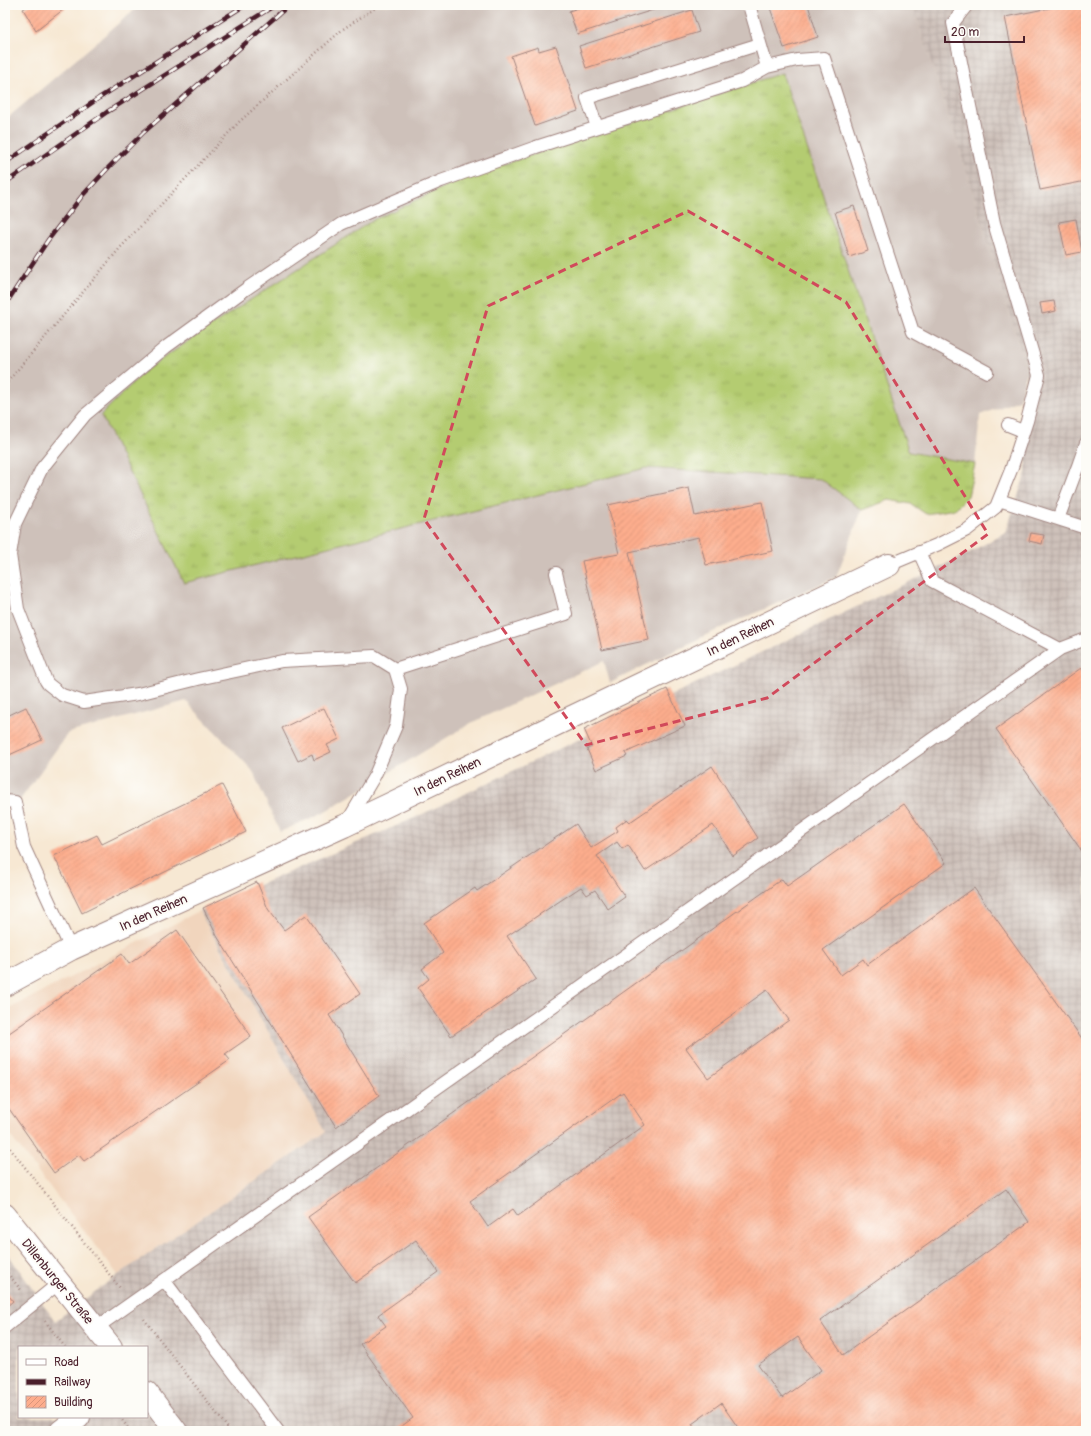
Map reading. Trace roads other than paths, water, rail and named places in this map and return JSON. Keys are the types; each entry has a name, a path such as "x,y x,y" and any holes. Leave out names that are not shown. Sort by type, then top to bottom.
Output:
{"street":[{"name":"In den Reihen","path":"5,985 71,949 344,826 889,564"},
{"name":"Dillenburger Straße","path":"5,1215 109,1346"},
{"path":"148,1395 176,1431"},
{"path":"61,1431 78,1418"}],"lane":[{"path":"749,5 766,67"},
{"path":"889,564 967,530 996,507 1011,470 1024,431 1040,375 994,223 953,23 967,5"},
{"path":"597,127 587,98 760,44"},
{"path":"344,826 375,775 396,726 401,690 395,669 374,656 282,661 211,676 138,694 84,702 62,695 48,684 18,609 10,555 14,524 42,468 85,415 166,347 246,289 341,224 441,180 536,147 742,81 766,67 798,60 824,58 913,332 987,372"},
{"path":"1008,425 1024,431"},
{"path":"1058,519 1082,464 1086,443"},
{"path":"999,500 1086,528"},
{"path":"919,552 932,581 1060,648"},
{"path":"395,669 566,614 556,573"},
{"path":"96,1328 1060,648 1086,639"},
{"path":"5,801 15,802 24,848 71,949"},
{"path":"164,1280 278,1431"},
{"path":"5,1327 59,1283"}],"railway":[{"path":"5,163 99,98 245,5"},
{"path":"5,183 107,112 275,5"},
{"path":"5,305 48,240 82,196 109,167 144,132 289,5"}]}
